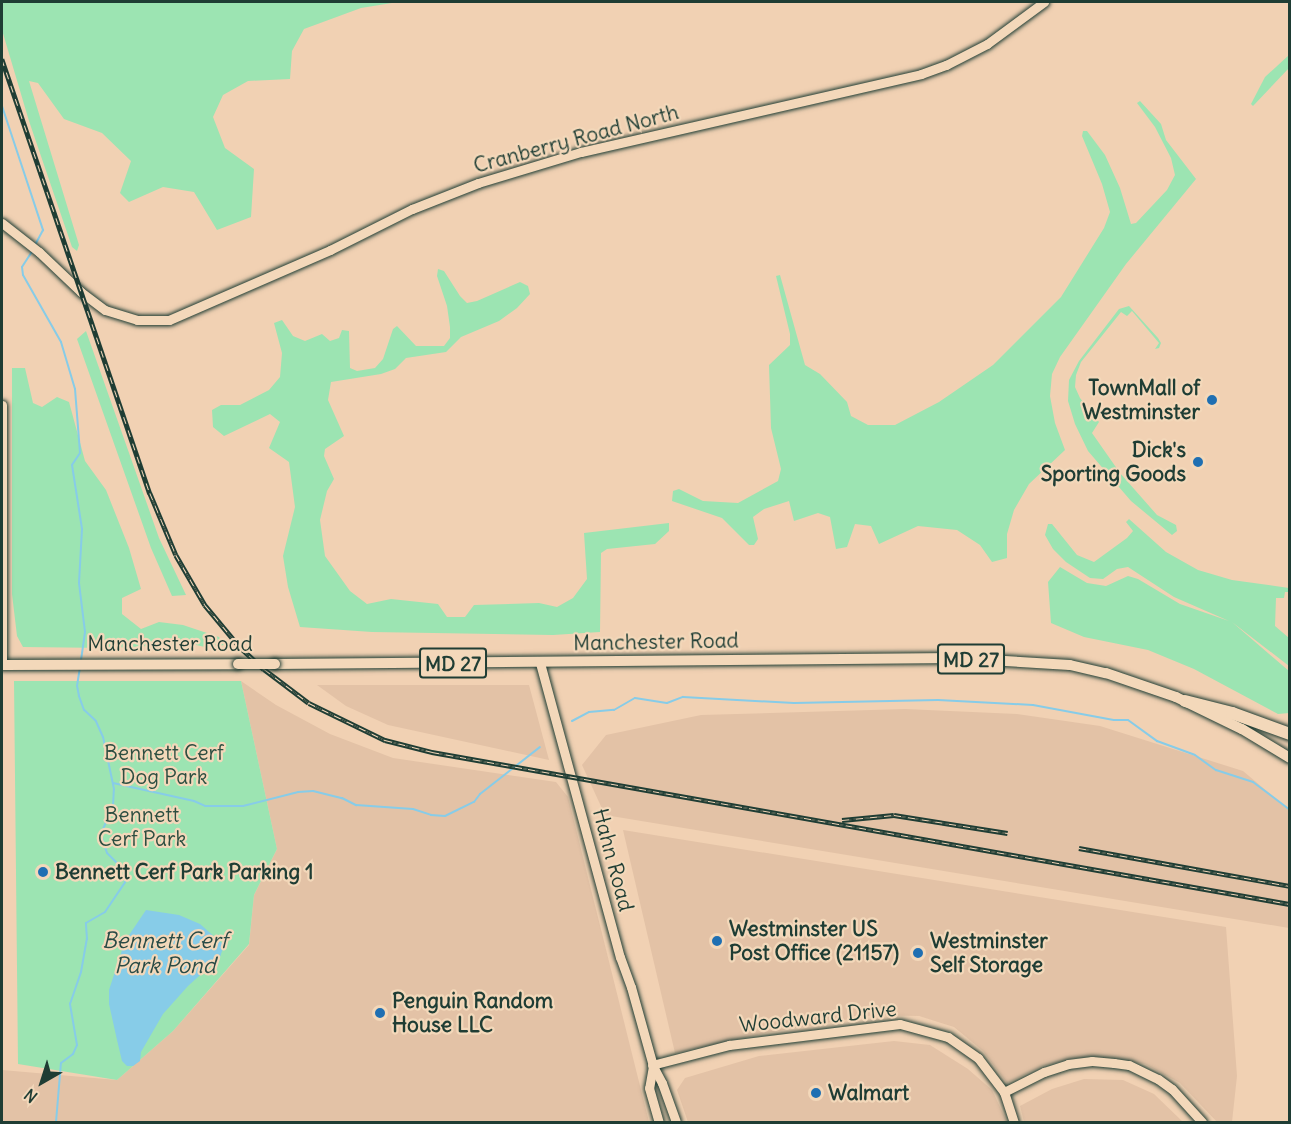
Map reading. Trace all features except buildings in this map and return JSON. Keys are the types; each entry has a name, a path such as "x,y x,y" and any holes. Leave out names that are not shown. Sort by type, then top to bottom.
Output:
{"highway":[{"path":"1185,701 1232,713 1290,734"}],"main road":[{"name":"Manchester Road","path":"2,665 540,663 956,658 1023,661 1070,665 1106,673 1185,701 1242,729 1290,758"}],"street":[{"name":"Cranberry Road North","path":"2,223 39,252 93,302 119,316 152,321 169,320 330,250 412,209 477,183 581,152 929,71 987,44 1044,2"},
{"path":"2,405 2,665"},
{"name":"Hahn Road","path":"540,663 652,1066 662,1083 676,1122"},
{"name":"Woodward Drive","path":"652,1066 729,1045 900,1024 926,1029 965,1047 988,1069 1004,1092 1014,1122"},
{"path":"1004,1092 1044,1072 1068,1064 1092,1061 1129,1065 1158,1079 1172,1089 1203,1122"},
{"name":"Hahn Road","path":"652,1066 650,1088 659,1122"}],"shaded area":[{"path":"241,681 276,705 330,734 393,758 556,782 568,797 649,1122 2,1122 2,1070 117,1080 173,1031 249,945 254,895 277,849"},
{"path":"317,685 529,685 549,760 388,725 346,706"},
{"path":"905,709 1017,714 1100,726 1243,771 1289,810 1289,928 605,815 582,765 606,735 701,715"},
{"path":"623,830 1226,927 1237,1076 1232,1122 1217,1122 1180,1083 1145,1064 1109,1058 1075,1058 1042,1066 1007,1083 983,1051 954,1027 919,1016 874,1015 766,1033 675,1053"},
{"path":"894,1041 930,1045 968,1069 992,1090 1007,1122 688,1122 677,1090 685,1078 759,1056"},
{"path":"1084,1079 1123,1080 1154,1094 1183,1122 1024,1122 1020,1106 1052,1089"}],"green space":[{"path":"2,2 398,2 361,8 304,29 292,51 290,79 248,81 223,95 213,117 225,148 254,169 251,217 217,230 194,192 163,187 129,202 120,193 131,161 102,133 64,119 38,83 29,81 79,245 77,251 72,247 29,121 2,30"},
{"path":"1289,55 1289,68 1253,106 1251,104 1265,77"},
{"path":"1140,101 1161,124 1166,140 1196,179 1126,264 1060,357 1052,374 1050,396 1055,423 1065,450 1029,484 1014,510 1007,534 1007,558 992,562 980,545 957,530 918,526 879,544 871,526 855,524 847,547 836,549 830,517 818,513 794,521 789,501 764,509 753,517 758,539 754,545 749,545 722,518 672,501 673,491 679,489 703,501 738,503 778,481 781,469 771,428 769,365 790,345 790,334 776,276 780,275 805,365 820,374 847,402 851,416 868,425 895,425 939,402 993,365 1061,297 1104,228 1110,212 1102,184 1082,136 1083,131 1087,131 1105,155 1120,188 1131,224 1136,223 1167,190 1175,175 1171,158 1155,127 1137,103"},
{"path":"438,269 444,271 467,303 477,301 520,282 528,286 530,294 517,308 499,321 461,337 446,352 406,358 395,369 381,374 331,382 328,400 344,436 325,449 324,456 334,479 327,491 320,520 325,556 350,591 367,604 391,599 438,604 447,617 465,617 474,605 539,603 557,607 573,598 587,579 584,533 669,523 669,531 655,544 607,549 601,553 600,632 553,635 372,632 300,627 288,587 283,556 295,507 289,462 269,448 280,422 270,414 224,436 213,427 212,410 221,405 240,405 269,390 280,377 282,353 274,323 282,320 293,336 305,341 322,334 330,341 339,338 342,330 349,331 350,368 357,371 375,368 383,359 393,329 397,326 416,346 444,346 450,338 450,327 447,306 437,276"},
{"path":"1129,306 1158,338 1161,343 1159,348 1155,349 1159,343 1132,311 1127,316 1121,312 1081,362 1076,375 1075,387 1080,398 1099,422 1092,433 1120,473 1157,515 1176,525 1177,531 1172,535 1131,501 1088,451 1075,424 1068,401 1069,380 1079,361 1119,309"},
{"path":"86,331 159,538 186,595 172,596 151,548 77,339"},
{"path":"12,368 25,368 33,403 42,407 57,397 69,402 85,461 106,490 129,548 141,589 122,598 122,614 141,629 159,622 183,625 219,637 224,645 209,648 192,644 109,648 23,647 17,636 12,594"},
{"path":"1129,519 1166,552 1198,570 1232,580 1289,588 1284,598 1276,598 1275,626 1289,638 1289,666 1232,622 1289,671 1289,713 1278,714 1194,669 1148,650 1084,637 1051,623 1048,582 1060,567 1087,583 1106,586 1128,576 1138,579 1180,604 1229,621 1174,597 1128,567 1117,569 1103,579 1090,578 1066,562 1053,549 1045,535 1048,524 1052,524 1077,555 1094,562 1133,531 1126,522"},
{"name":"Bennett Cerf Park","path":"14,681 241,681 277,849 254,895 249,944 173,1031 117,1080 18,1064"}],"water":[{"name":"Bennett Cerf Park Pond","path":"146,910 179,915 200,924 224,945 220,957 188,986 163,1014 141,1052 140,1061 133,1066 127,1066 122,1061 117,1040 109,1004 109,990 125,941"}],"waterway":[{"path":"2,106 43,230 35,245"},
{"path":"33,250 22,267 23,275 61,342 75,389 80,453 72,465 82,529 79,583 85,632 81,662"},
{"path":"56,1122 61,1063 73,1054 77,1045 70,1004 81,972 87,939 86,923 105,912 125,882 124,870 107,853 101,834 113,806 114,789 103,737 96,721 84,710 79,696 77,686 80,668"},
{"path":"572,721 589,712 614,710 635,698 667,703 683,697 794,703 938,700 1033,705 1114,720 1128,720 1157,741 1195,755 1216,770 1253,782 1290,810"},
{"path":"113,783 194,801 205,806 243,806 298,792 313,791 342,798 356,805 413,809 431,815 445,816 474,802 480,794 540,747"}],"railway":[{"path":"2,59 150,493 176,555 205,605 239,646 264,669 309,703 385,740 432,752 1290,904"},
{"path":"842,820 894,815 1008,833"},
{"path":"1079,848 1290,886"}],"place":[{"name":"TownMall of Westminster","path":"1212,400"},
{"name":"Dick's Sporting Goods","path":"1198,462"},
{"name":"Bennett Cerf Park Parking 1","path":"43,872"},
{"name":"Westminster US Post Office (21157)","path":"717,941"},
{"name":"Westminster Self Storage","path":"918,953"},
{"name":"Penguin Random House LLC","path":"380,1013"},
{"name":"Walmart","path":"816,1093"}],"park label":[{"name":"Bennett Cerf Dog Park","path":"164,765"}]}
